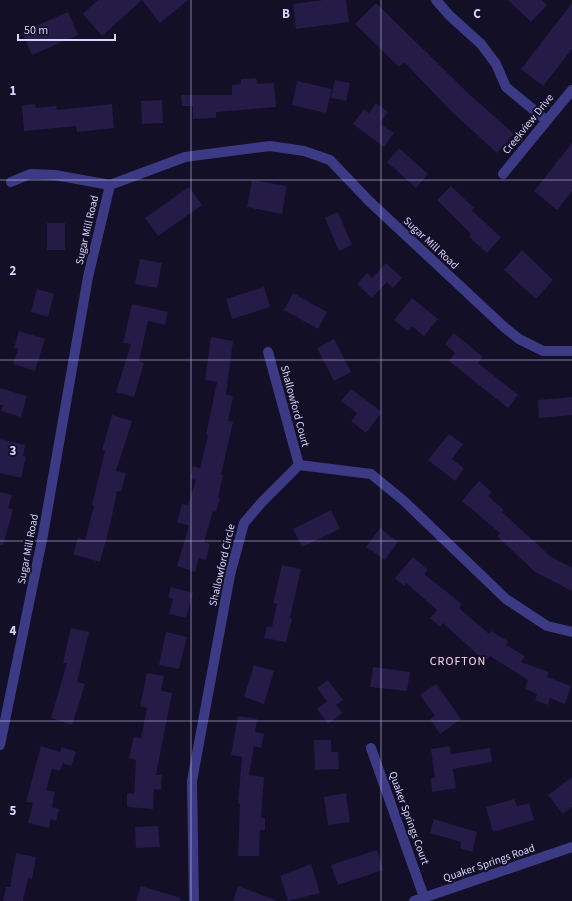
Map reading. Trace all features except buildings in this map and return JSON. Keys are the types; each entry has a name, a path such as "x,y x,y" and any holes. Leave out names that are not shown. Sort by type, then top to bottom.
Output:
{"street":[{"path":"436,0 449,15 481,44 496,64 506,87 546,120"},
{"name":"Creekview Drive","path":"503,174 572,90"},
{"name":"Sugar Mill Road","path":"0,744 43,535 88,277 110,185 185,157 270,146 304,151 330,160 369,201 504,327 519,339 543,351 572,351"},
{"path":"11,182 30,174 55,174 110,185"},
{"name":"Shallowford Court","path":"268,352 299,465"},
{"path":"299,465 371,474 404,501 506,599 547,626 572,632"},
{"name":"Shallowford Circle","path":"194,901 192,781 230,576 244,523 299,465"},
{"name":"Quaker Springs Court","path":"371,748 424,897"},
{"name":"Quaker Springs Road","path":"414,901 572,847"}],"district":[{"name":"CROFTON","path":"458,661"}]}
